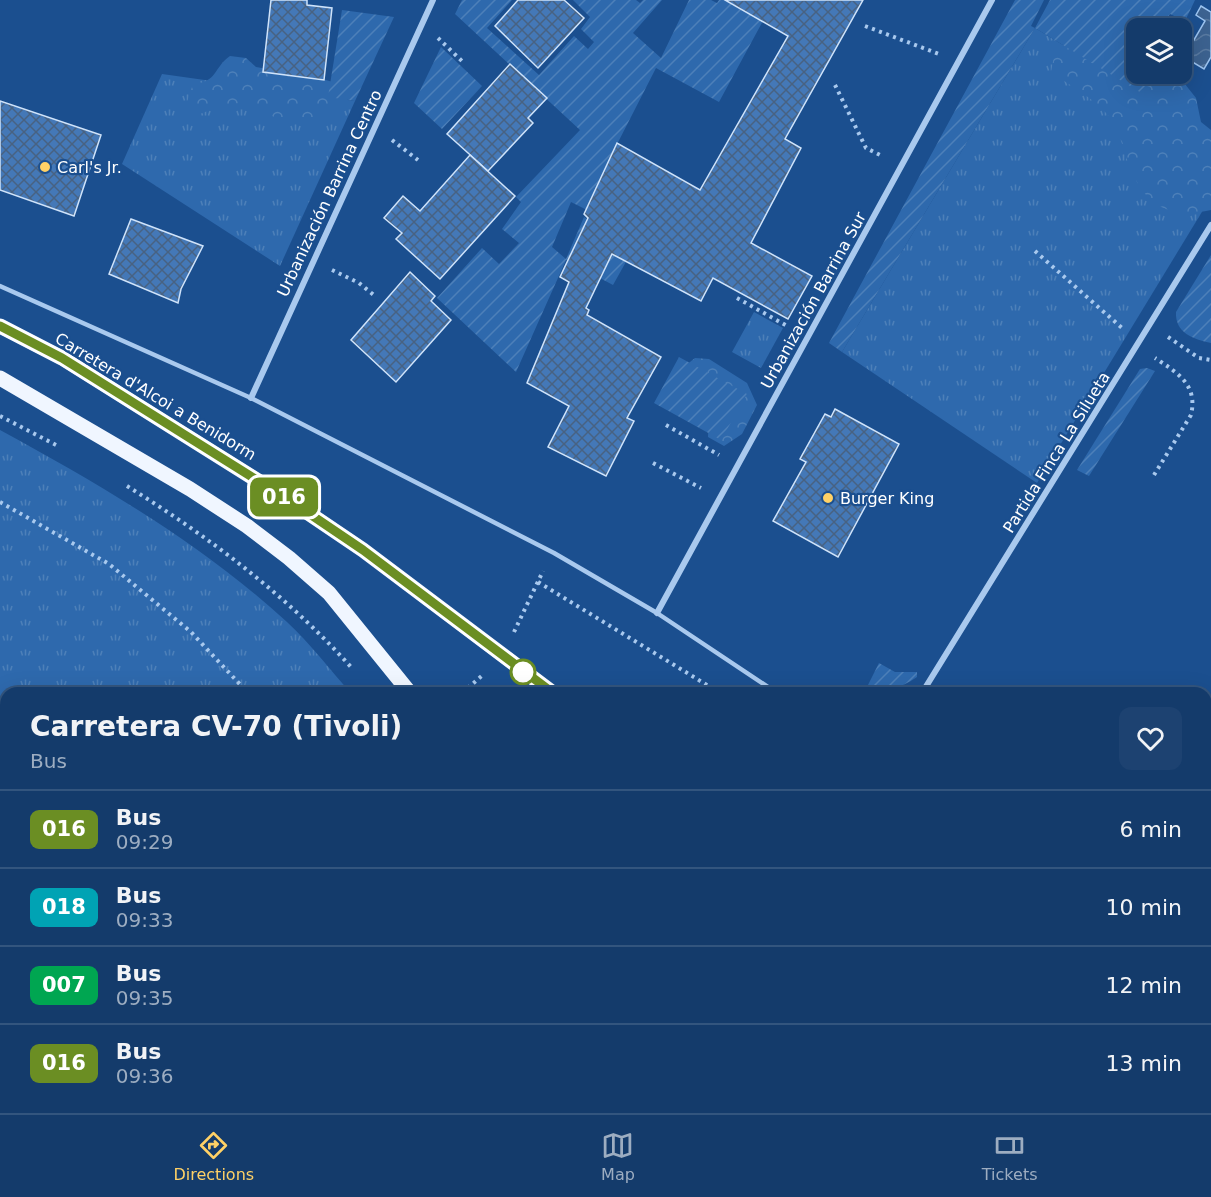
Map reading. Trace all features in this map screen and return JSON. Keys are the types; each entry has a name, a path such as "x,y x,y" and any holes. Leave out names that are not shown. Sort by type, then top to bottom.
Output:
{"main road":[{"name":"Carretera d'Alcoi a Benidorm","path":"0,326 62,358 295,504 363,550 545,687"},
{"path":"0,378 129,451 247,526 329,593 405,687"}],"street":[{"name":"Urbanización Barrina Centro","path":"251,398 433,0"},
{"name":"Urbanización Barrina Sur","path":"657,614 992,0"},
{"name":"Partida Finca La Silueta","path":"926,687 1211,225"}],"lane":[{"path":"0,286 251,398 554,553 657,614 768,687"}],"path":[{"path":"422,23 465,64"},
{"path":"865,26 958,63"},
{"path":"835,85 866,148 901,167"},
{"path":"375,126 418,160"},
{"path":"1035,251 1138,344 1187,382 1193,405 1191,415 1154,475"},
{"path":"313,261 359,283 375,296"},
{"path":"737,298 808,338"},
{"path":"1149,325 1199,358 1211,360"},
{"path":"0,416 69,451"},
{"path":"666,425 738,465"},
{"path":"652,463 720,498"},
{"path":"123,484 196,532 273,589 306,619 353,669"},
{"path":"0,502 109,564 191,632 242,687"},
{"path":"537,582 710,687"}],"green space":[{"path":"462,0 512,0 487,28 539,75 574,36 588,49 594,42 581,29 590,17 573,0 636,0 640,3 643,0 662,0 633,33 661,58 689,0 711,0 717,3 719,0 756,0 770,8 719,102 656,68 610,158 587,210 571,202 552,247 566,259 584,217 602,228 664,194 613,285 566,260 516,372 437,298 482,248 499,264 519,243 502,229 521,202 516,197 580,130 455,14"},
{"path":"1015,0 1044,0 1031,26 1035,28 842,352 829,343"},
{"path":"1050,0 1195,0 1186,18 1179,18 1170,14 1167,18 1126,18 1126,84 1035,28"},
{"path":"342,10 394,17 355,101 328,97"},
{"path":"1035,28 1168,109 1211,197 1037,483 842,352"},
{"path":"1080,35 1126,66 1126,84 1185,84 1196,98 1201,122 1211,130 1211,210 1182,213 1170,211 1151,200 1135,179 1118,132 1107,114 1088,97 1051,72 1055,51"},
{"path":"441,47 482,86 442,129 414,103"},
{"path":"230,56 246,58 256,67 336,83 349,92 346,104 320,119 302,122 283,120 240,103 200,114 187,102 193,84 201,83 211,77"},
{"path":"162,74 355,101 280,266 122,164"},
{"path":"1127,84 1149,84 1143,94"},
{"path":"1211,255 1211,343 1186,334 1176,319 1176,312"},
{"path":"754,312 783,328 761,368 732,352"},
{"path":"679,357 747,394 721,440 654,403"},
{"path":"695,358 709,359 747,383 757,405 742,434 724,446 708,437 709,417 685,366"},
{"path":"1147,368 1155,371 1089,476 1077,470 1140,369"},
{"path":"0,430 150,517 220,567 295,630 346,687 0,687"},
{"path":"879,663 895,672 917,672 917,677 899,687 867,687"}],"water":[{"path":"1201,6 1211,12 1211,57 1204,69 1192,62 1192,43 1205,21 1196,15"}],"building":[{"path":"271,0 307,0 307,5 332,8 324,80 263,72"},
{"path":"518,0 564,0 584,18 538,68 495,26"},
{"path":"725,0 863,0 785,139 801,148 751,243 812,276 788,319 713,278 701,301 612,254 586,308 589,310 587,315 661,357 627,418 634,421 606,476 548,447 569,406 527,383 569,282 560,277 588,218 584,214 617,143 700,190 788,36"},
{"path":"510,64 547,98 528,118 533,123 488,171 447,134"},
{"name":"Carl's Jr.","path":"0,101 101,135 74,216 0,190"},
{"path":"470,155 515,196 440,279 396,239 402,233 384,218 403,196 420,211"},
{"path":"131,219 203,246 181,289 178,303 109,274"},
{"path":"410,272 435,296 431,301 451,320 396,382 351,340"},
{"name":"Burger King","path":"835,409 899,444 838,557 773,521 806,462 800,459 825,414 831,417"}],"bus line":[{"name":"016","path":"0,326 62,358 295,504 363,550 503,658 544,687"}],"place":[{"name":"Carl's Jr.","path":"45,167"},
{"name":"Burger King","path":"828,498"}]}
